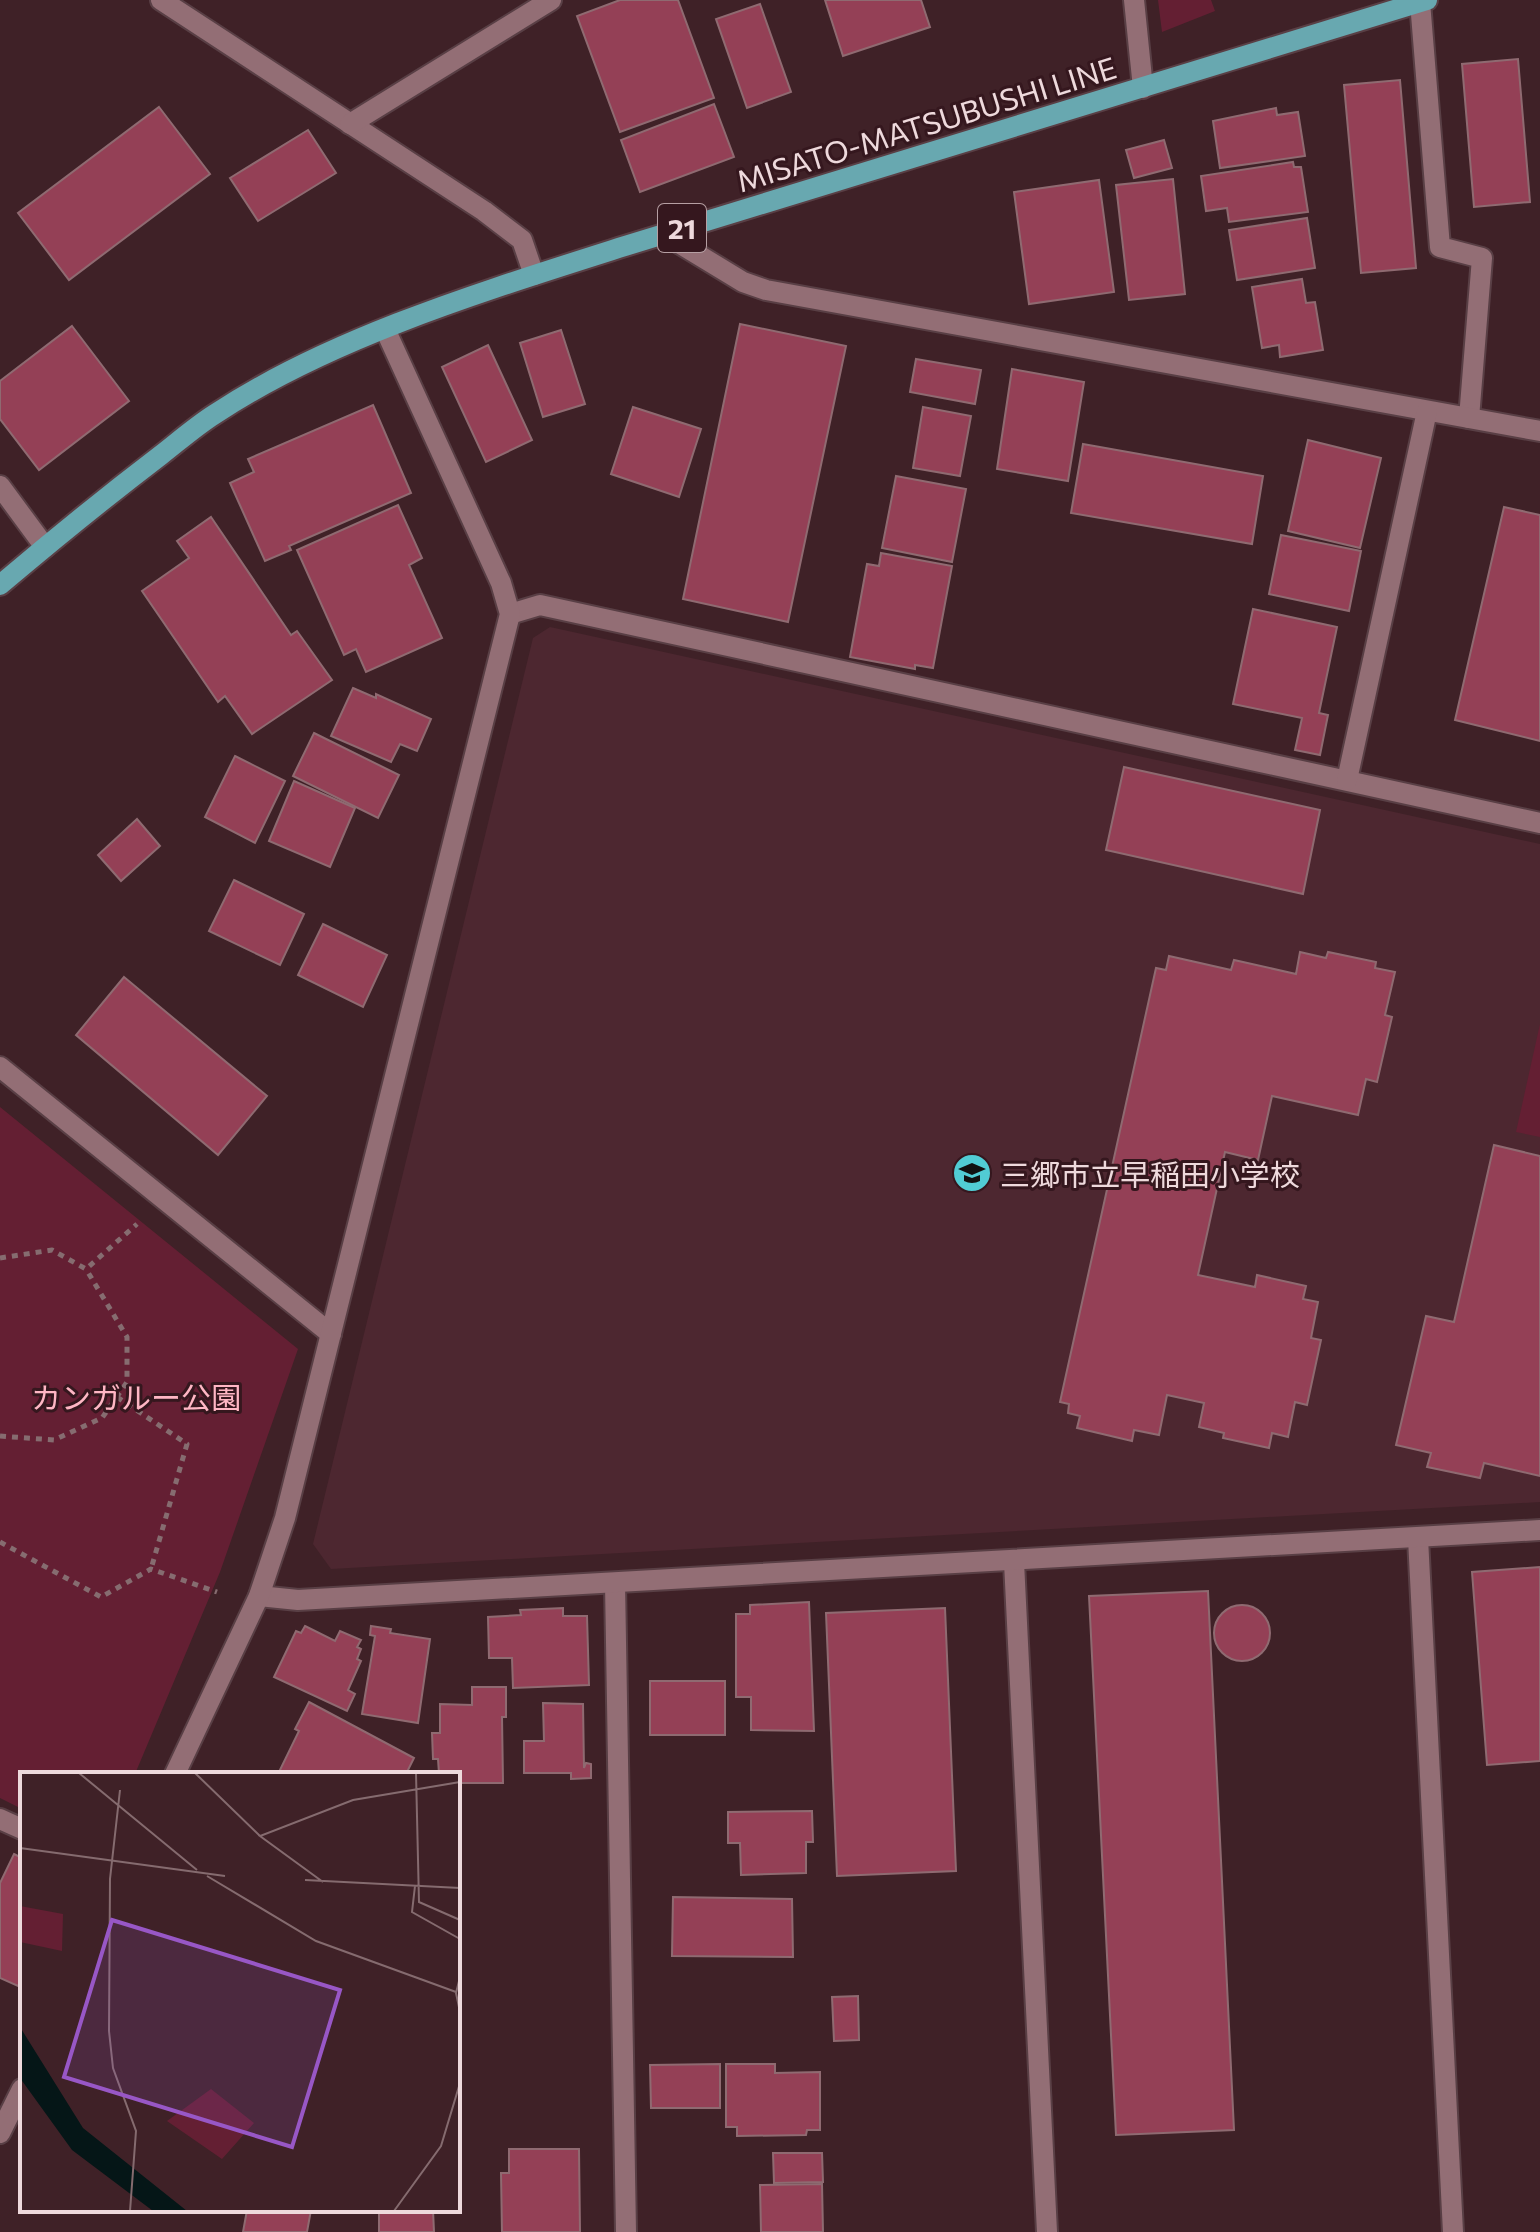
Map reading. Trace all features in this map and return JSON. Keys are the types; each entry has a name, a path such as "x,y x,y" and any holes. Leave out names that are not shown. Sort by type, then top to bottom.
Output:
{"main road":[{"name":"MISATO-MATSUBUSHI LINE","path":"0,585 215,414 306,363 385,329 534,275 1423,1"}],"street":[{"path":"161,0 484,211 522,240 534,275"},
{"path":"350,124 551,0"},
{"path":"1134,0 1143,88"},
{"path":"1423,1 1440,247 1482,258 1469,418"},
{"path":"664,234 743,282 766,290 1540,431"},
{"path":"176,1772 259,1596 285,1518 510,614 501,583 385,329"},
{"path":"1347,780 1427,411"},
{"path":"0,486 45,547"},
{"path":"510,614 540,605 1540,823"},
{"path":"0,1067 331,1334"},
{"path":"259,1596 298,1600 1540,1530"},
{"path":"1418,1538 1453,2232"},
{"path":"1014,1562 1047,2232"},
{"path":"615,1583 626,2232"},
{"path":"0,1819 20,1828"},
{"path":"0,2133 20,2093"}],"path":[{"path":"86,1269 165,1199"},
{"path":"0,1258 52,1250 86,1269 127,1337 127,1382 102,1418 54,1440 0,1436"},
{"path":"0,1542 101,1597 151,1569 187,1444 117,1397"},
{"path":"151,1569 226,1595"}],"shaded area":[{"name":"三郷市立早稲田小学校","path":"550,627 1540,844 1540,1502 331,1569 313,1544 533,638"}],"green space":[{"path":"1158,0 1211,0 1215,11 1162,32"},
{"path":"1540,1024 1540,1137 1516,1132"},
{"name":"カンガルー公園","path":"0,1107 298,1349 220,1572 136,1772 20,1772 20,1808 0,1798"}],"building":[{"path":"620,0 678,0 714,98 620,132 577,16"},
{"path":"825,0 921,0 930,27 843,56"},
{"path":"760,4 791,92 747,108 716,19"},
{"path":"1518,59 1530,202 1474,207 1462,64"},
{"path":"1400,80 1416,268 1361,273 1344,85"},
{"path":"714,104 734,157 640,192 621,140"},
{"path":"159,107 210,174 69,280 18,213"},
{"path":"1276,108 1277,115 1298,112 1305,156 1220,168 1213,121"},
{"path":"308,130 336,173 258,221 230,178"},
{"path":"1164,140 1172,168 1134,178 1126,150"},
{"path":"1293,162 1294,167 1301,167 1308,212 1229,222 1227,208 1206,211 1201,176"},
{"path":"1173,179 1185,294 1129,300 1116,185"},
{"path":"1099,180 1114,292 1029,304 1014,192"},
{"path":"1307,218 1315,268 1237,280 1229,230"},
{"path":"1302,279 1306,303 1315,302 1323,350 1280,357 1279,345 1262,348 1252,287"},
{"path":"740,324 846,346 788,622 683,599"},
{"path":"72,326 129,401 39,470 0,419 0,381"},
{"path":"561,330 585,404 543,417 520,343"},
{"path":"488,345 532,440 486,462 442,367"},
{"path":"916,359 981,370 975,404 910,392"},
{"path":"1012,369 1084,382 1068,481 997,469"},
{"path":"373,405 411,493 289,546 291,550 265,561 230,483 254,472 248,459"},
{"path":"633,407 701,429 679,497 611,474"},
{"path":"923,407 971,416 960,476 913,468"},
{"path":"1308,440 1381,458 1360,548 1288,531"},
{"path":"1083,444 1263,476 1252,544 1071,513"},
{"path":"896,476 966,489 952,562 882,548"},
{"path":"398,505 422,558 409,565 442,638 366,672 356,649 344,655 297,550"},
{"path":"1504,507 1540,515 1540,741 1455,720"},
{"path":"211,517 291,635 297,631 332,680 252,734 225,696 218,702 142,591 189,558 177,541"},
{"path":"1281,535 1361,551 1349,611 1269,594"},
{"path":"881,553 952,566 933,668 915,665 915,669 850,657 867,564 879,566"},
{"path":"1253,609 1337,627 1319,713 1328,715 1320,755 1295,750 1302,718 1233,704"},
{"path":"353,688 376,698 376,694 431,719 417,751 400,744 391,762 331,736"},
{"path":"314,733 399,775 378,818 293,776"},
{"path":"235,756 285,781 255,843 205,817"},
{"path":"1124,767 1320,810 1303,894 1106,850"},
{"path":"294,781 355,808 330,867 269,841"},
{"path":"137,819 160,846 121,881 98,855"},
{"path":"234,880 304,914 280,965 209,931"},
{"path":"323,924 387,955 363,1007 298,975"},
{"path":"1300,952 1326,958 1328,952 1376,962 1375,968 1395,972 1385,1015 1392,1017 1377,1082 1366,1079 1358,1115 1272,1096 1258,1160 1225,1152 1198,1275 1255,1287 1257,1275 1306,1286 1303,1299 1318,1302 1311,1338 1321,1340 1307,1405 1295,1402 1288,1437 1272,1433 1269,1448 1223,1438 1224,1433 1199,1427 1204,1403 1167,1395 1159,1435 1134,1430 1132,1441 1077,1428 1080,1416 1068,1413 1069,1404 1060,1402 1156,968 1166,970 1169,956 1231,970 1234,960 1296,974"},
{"path":"124,977 267,1096 218,1155 76,1035"},
{"path":"1494,1145 1540,1156 1540,1476 1484,1463 1480,1478 1427,1467 1431,1453 1396,1445 1426,1316 1454,1322"},
{"path":"1540,1567 1540,1761 1487,1765 1472,1572"},
{"path":"1208,1591 1234,2130 1116,2135 1089,1596"},
{"path":"809,1602 814,1731 751,1730 751,1697 736,1697 736,1614 750,1614 750,1605"},
{"path":"1242,1605 1262,1613 1270,1633 1262,1653 1242,1661 1222,1653 1214,1633 1222,1613"},
{"path":"563,1608 563,1616 587,1616 589,1685 513,1688 512,1658 489,1658 488,1617 521,1615 520,1610"},
{"path":"945,1608 956,1871 837,1876 826,1613"},
{"path":"305,1626 335,1641 340,1631 361,1640 357,1647 361,1649 357,1659 361,1661 348,1690 355,1694 347,1711 274,1677 296,1631 301,1633"},
{"path":"371,1626 391,1629 390,1633 430,1639 418,1723 362,1714 375,1636 370,1635"},
{"path":"650,1681 725,1681 725,1735 650,1735"},
{"path":"472,1687 506,1687 506,1717 502,1717 503,1783 460,1783 460,1772 439,1772 438,1759 433,1759 432,1733 440,1733 440,1704 472,1705"},
{"path":"309,1702 414,1758 407,1772 279,1772 299,1731 295,1729"},
{"path":"543,1703 583,1704 584,1768 586,1763 591,1764 591,1778 571,1779 571,1773 524,1773 524,1741 544,1741"},
{"path":"812,1811 813,1842 806,1842 806,1873 741,1875 740,1843 728,1843 728,1812"},
{"path":"14,1854 20,1857 18,1986 0,1978 0,1883"},
{"path":"673,1897 792,1899 793,1957 672,1956"},
{"path":"858,1996 859,2040 834,2041 832,1997"},
{"path":"720,2064 720,2108 651,2108 650,2065"},
{"path":"726,2064 775,2064 775,2073 820,2072 820,2130 807,2130 806,2135 737,2136 737,2127 726,2127"},
{"path":"509,2149 579,2149 580,2232 502,2232 501,2173 509,2173"},
{"path":"773,2153 822,2153 823,2182 774,2183"},
{"path":"822,2184 823,2232 761,2232 760,2185"},
{"path":"247,2212 311,2212 307,2232 243,2232"},
{"path":"379,2212 433,2212 434,2232 379,2232"}],"place":[{"name":"三郷市立早稲田小学校","path":"972,1173"}]}
